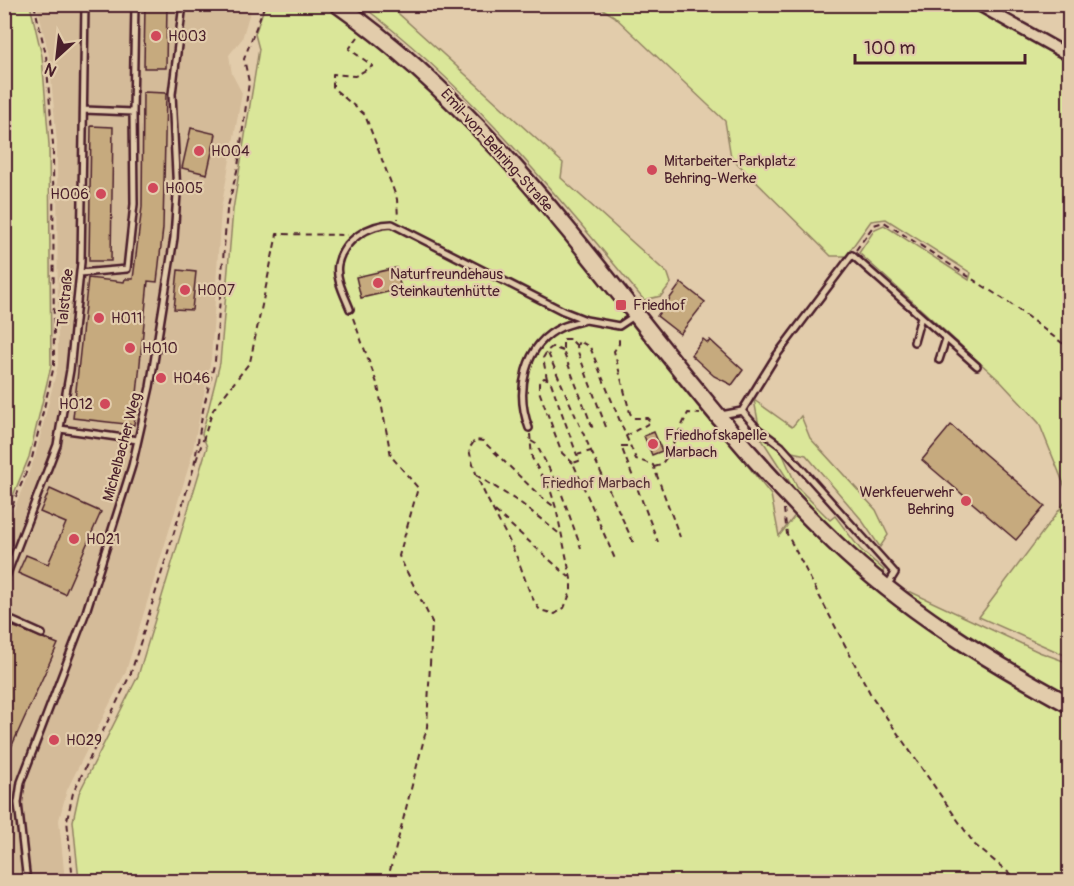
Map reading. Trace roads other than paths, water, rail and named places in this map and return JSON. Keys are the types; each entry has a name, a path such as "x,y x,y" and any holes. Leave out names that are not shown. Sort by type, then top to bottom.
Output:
{"main road":[{"name":"Emil-von-Behring-Straße","path":"337,4 439,85 467,114 638,314 719,415 782,488 834,542 886,587 963,644 1070,705"}],"street":[{"path":"977,4 1070,56"}],"lane":[{"name":"Talstraße","path":"4,582 48,472 60,429 70,370 80,273 85,4"},
{"path":"80,273 127,269 134,204 135,4"},
{"name":"Michelbacher Weg","path":"27,882 18,803 21,782 86,612 138,440 150,387 174,238 177,194 172,94 183,4"},
{"path":"84,110 133,112"},
{"path":"350,309 339,277 339,263 349,245 371,226 392,224 563,311 586,320 619,326 638,314"},
{"path":"719,415 742,411 776,356 852,255 977,366"},
{"path":"914,342 921,317"},
{"path":"529,428 522,389 525,367 534,352 548,337 561,327 586,320"},
{"path":"939,360 946,339"},
{"path":"742,411 758,429 781,446 895,573 886,587"},
{"path":"60,429 138,440"},
{"path":"4,617 42,634"}],"place":[{"name":"H003","path":"156,36"},
{"name":"H004","path":"199,151"},
{"name":"Mitarbeiter-Parkplatz Behring-Werke","path":"652,170"},
{"name":"H005","path":"153,188"},
{"name":"H006","path":"101,194"},
{"name":"Naturfreundehaus Steinkautenhütte","path":"378,283"},
{"name":"H007","path":"185,290"},
{"name":"Friedhof","path":"621,305"},
{"name":"H011","path":"99,318"},
{"name":"H010","path":"130,348"},
{"name":"H046","path":"161,378"},
{"name":"H012","path":"105,404"},
{"name":"Friedhofskapelle Marbach","path":"653,444"},
{"name":"Werkfeuerwehr Behring","path":"966,501"},
{"name":"H021","path":"74,539"},
{"name":"H029","path":"54,740"}],"park label":[{"name":"Friedhof Marbach","path":"596,483"}]}
